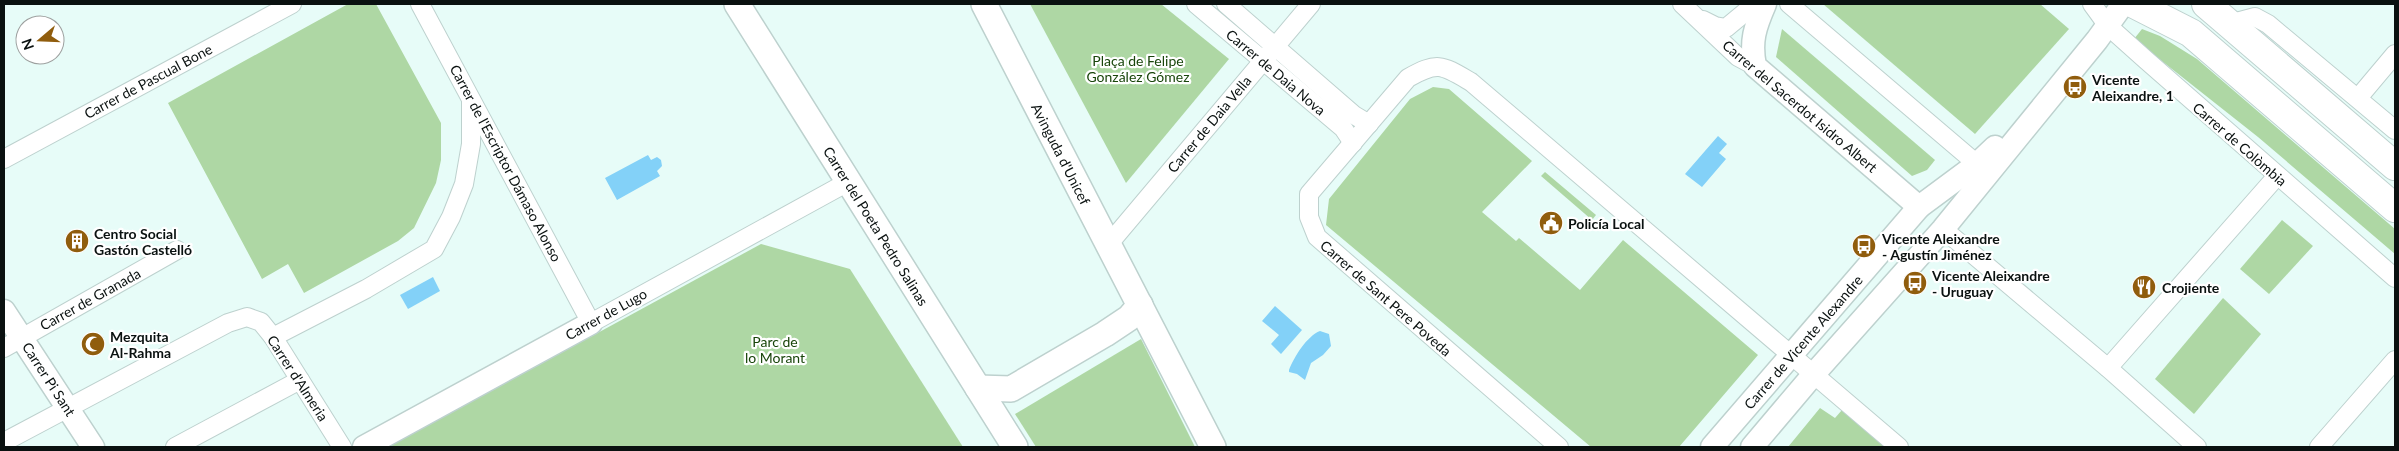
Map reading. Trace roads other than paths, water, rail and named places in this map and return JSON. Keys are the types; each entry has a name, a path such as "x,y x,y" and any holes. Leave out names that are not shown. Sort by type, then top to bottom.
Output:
{"main road":[{"name":"Carrer del Poeta Pedro Salinas","path":"737,4 1015,447"},
{"name":"Avinguda d'Unicef","path":"984,4 1213,447"},
{"path":"2134,4 2191,33 2395,208"},
{"path":"2206,4 2395,166"},
{"path":"978,388 1012,389 1105,334 1129,318 1140,305"}],"street":[{"name":"Carrer de Pascual Bone","path":"4,159 292,4"},
{"name":"Carrer de l'Escriptor Dámaso Alonso","path":"420,4 591,322"},
{"name":"Carrer de Daia Nova","path":"1196,4 1343,128 1353,143"},
{"name":"Carrer de Daia Nova","path":"1226,4 1276,45 1354,115 1369,124"},
{"name":"Carrer de Daia Vella","path":"1108,245 1311,4"},
{"name":"Carrer del Sacerdot Isidro Albert","path":"1682,4 1738,57 1755,66 1919,207"},
{"path":"1698,18 1715,26 1726,28 1755,4"},
{"path":"1755,66 1751,48 1756,26 1765,4"},
{"path":"1789,4 1977,164"},
{"name":"Carrer de Colòmbia","path":"2092,4 2108,26 2395,278"},
{"name":"Carrer de Vicente Alexandre","path":"1752,447 1813,375 1943,229 2108,26 2123,4"},
{"path":"2230,24 2255,17 2268,24 2395,130"},
{"path":"2358,98 2395,54"},
{"name":"Carrer de Sant Pere Poveda","path":"1559,447 1317,237 1309,217 1309,194 1408,78 1426,68 1445,67 1470,82 1899,447"},
{"path":"273,337 373,286 434,249 452,217 464,184 472,144 471,97"},
{"name":"Carrer de Vicente Alexandre","path":"1712,447 1919,207 1977,164 1995,147 2029,107 2048,98"},
{"path":"2108,368 2277,176"},
{"name":"Carrer de Lugo","path":"364,447 848,182"},
{"path":"1943,229 2108,368 2197,447"},
{"name":"Carrer de Granada","path":"13,343 177,250"},
{"name":"Carrer Pi Sant","path":"4,311 13,343 68,408 93,447"},
{"name":"Carrer d'Almeria","path":"68,408 180,346 228,322 247,317 261,322 273,337 342,447"},
{"path":"2319,447 2395,360"},
{"path":"175,447 300,380"},
{"path":"4,442 68,408"}],"water":[{"path":"1718,136 1727,144 1719,153 1726,159 1702,187 1685,174"},
{"path":"648,155 651,160 657,157 661,160 662,166 657,171 660,176 617,200 605,178"},
{"path":"433,277 440,291 408,309 400,295"},
{"path":"1275,306 1302,330 1281,354 1271,344 1279,335 1262,321"},
{"path":"1320,331 1329,334 1331,346 1323,355 1311,363 1305,380 1297,374 1289,372 1294,359 1310,337"}],"place":[{"name":"Vicente Aleixandre, 1","path":"2075,87"},
{"name":"Policía Local","path":"1551,223"},
{"name":"Centro Social Gastón Castelló","path":"77,241"},
{"name":"Vicente Aleixandre - Agustín Jiménez","path":"1864,246"},
{"name":"Vicente Aleixandre - Uruguay","path":"1915,283"},
{"name":"Crojiente","path":"2144,287"},
{"name":"Mezquita Al-Rahma","path":"93,344"}],"park label":[{"name":"Plaça de Felipe González Gómez","path":"1138,68"},
{"name":"Parc de lo Morant","path":"775,350"}]}
